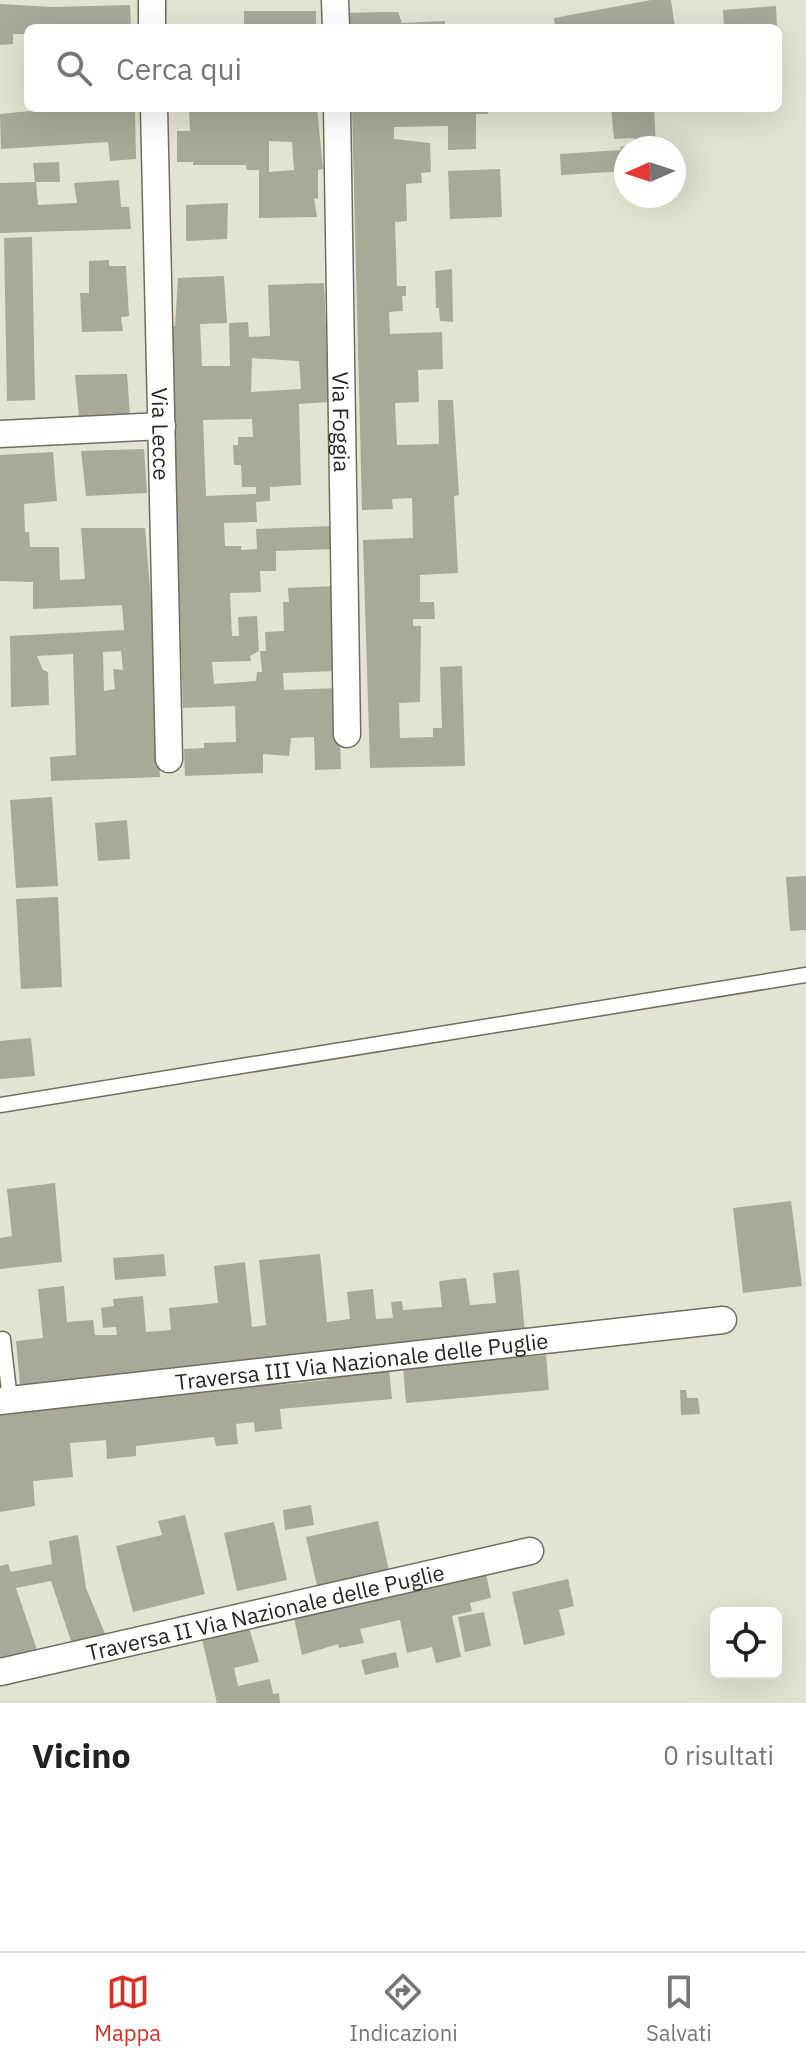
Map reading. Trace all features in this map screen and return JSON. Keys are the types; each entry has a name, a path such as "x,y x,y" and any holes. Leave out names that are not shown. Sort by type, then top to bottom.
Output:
{"street":[{"path":"152,0 152,24"},
{"path":"335,0 336,24"},
{"name":"Via Lecce","path":"154,112 169,759"},
{"name":"Via Foggia","path":"337,112 347,734"},
{"path":"0,434 162,426"},
{"name":"Traversa III Via Nazionale delle Puglie","path":"5,1400 723,1320"},
{"name":"Traversa II Via Nazionale delle Puglie","path":"0,1672 530,1551"}],"lane":[{"path":"0,1105 806,975"},
{"path":"3,1339 5,1400"}],"building":[{"path":"651,0 671,0 674,24 555,24 554,18"},
{"path":"0,4 53,7 130,5 131,24 24,24 24,34 13,34 13,44 0,45"},
{"path":"776,6 777,24 724,24 723,10"},
{"path":"244,11 316,11 316,24 244,24"},
{"path":"398,12 402,23 445,21 445,24 350,24 350,13"},
{"path":"135,112 136,159 110,161 108,142 1,149 0,114"},
{"path":"189,112 317,112 323,169 318,170 318,199 314,198 317,217 259,218 259,170 247,170 246,165 177,162 177,131 190,131","holes":["269,141 292,142 294,170 269,172"]},
{"path":"352,112 488,112 476,114 476,149 448,150 448,126 394,127 394,139 430,143 431,172 421,173 422,183 406,184 407,221 395,222 397,286 406,286 406,296 402,296 403,311 389,312 390,334 442,332 443,369 418,370 419,402 395,403 397,445 439,444 438,400 453,400 459,495 454,496 458,573 420,575 420,602 434,602 435,619 413,619 413,626 421,626 420,702 399,703 400,738 433,737 433,728 442,728 440,667 462,666 465,766 370,768 363,540 413,538 412,498 392,499 393,509 362,510"},
{"path":"611,112 654,112 655,136 614,136 614,139"},
{"path":"614,150 614,172 561,175 560,154"},
{"path":"59,162 60,182 36,182 38,205 77,203 74,183 119,180 121,207 129,207 131,229 0,233 0,183 35,182 33,163"},
{"path":"500,169 502,217 450,219 448,171"},
{"path":"228,203 227,239 186,241 186,205"},
{"path":"32,237 35,400 7,401 4,238"},
{"path":"109,260 109,266 126,266 129,316 121,317 123,331 82,332 80,293 89,293 89,261"},
{"path":"452,269 453,322 440,321 439,308 436,308 435,271"},
{"path":"224,276 227,323 200,324 202,366 230,366 229,323 248,322 249,337 270,336 268,285 324,283 329,402 299,404 301,485 270,487 270,501 256,502 257,522 224,523 225,546 241,546 241,550 257,549 256,529 332,526 333,549 276,551 276,571 260,571 261,592 230,593 232,636 239,636 238,617 257,616 259,651 250,656 251,661 212,662 214,684 256,681 257,672 262,672 260,651 266,651 265,632 284,631 283,602 289,602 288,588 335,586 338,671 283,673 284,690 338,688 341,769 315,770 314,737 291,738 289,756 263,754 263,773 185,776 184,749 204,748 204,743 236,742 235,706 183,708 170,326 175,326 178,278","holes":["252,358 299,361 301,389 251,392","252,419 253,437 238,437 238,445 233,445 234,465 241,465 242,487 256,487 256,494 206,496 203,420"]},
{"path":"127,374 130,415 79,417 75,375"},
{"path":"144,449 147,493 86,496 81,451"},
{"path":"53,452 57,501 24,504 25,532 29,532 30,547 59,547 60,580 85,579 81,528 145,528 155,646 160,777 51,781 50,757 76,755 73,654 37,656 43,670 48,672 49,705 11,707 10,636 124,630 122,605 33,609 33,582 0,581 0,455","holes":["121,651 123,670 113,669 115,689 104,691 103,652"]},
{"path":"52,797 58,886 16,888 10,800"},
{"path":"127,820 130,859 98,861 95,823"},
{"path":"806,876 806,930 790,931 786,877"},
{"path":"58,897 62,987 21,989 16,899"},
{"path":"31,1038 35,1076 0,1079 0,1041"},
{"path":"55,1183 62,1262 0,1269 0,1238 12,1236 7,1189"},
{"path":"791,1201 802,1286 743,1293 733,1208"},
{"path":"164,1254 166,1276 115,1280 113,1258"},
{"path":"320,1254 327,1322 350,1319 347,1292 373,1289 376,1319 393,1318 391,1302 402,1301 403,1310 442,1307 439,1281 466,1278 470,1305 496,1303 493,1273 519,1270 525,1332 20,1385 16,1341 43,1338 38,1289 64,1286 67,1322 93,1320 95,1335 117,1335 116,1327 103,1328 101,1308 114,1306 113,1299 143,1296 146,1332 171,1330 169,1308 218,1303 214,1266 245,1262 252,1327 266,1325 259,1260"},
{"path":"546,1355 549,1390 406,1403 403,1367"},
{"path":"389,1369 392,1399 280,1409 282,1429 255,1432 254,1422 236,1424 238,1444 216,1446 214,1437 136,1446 136,1456 107,1459 106,1440 70,1443 73,1477 33,1481 35,1506 0,1512 0,1415 277,1382 277,1385 327,1380 327,1375"},
{"path":"680,1390 686,1390 687,1398 698,1398 700,1414 681,1415"},
{"path":"311,1505 314,1525 285,1530 283,1510"},
{"path":"185,1515 205,1594 133,1612 116,1546 162,1535 158,1521"},
{"path":"378,1521 389,1571 317,1586 306,1537"},
{"path":"274,1522 287,1580 237,1591 224,1533"},
{"path":"78,1535 86,1588 106,1636 72,1644 51,1581 16,1588 37,1650 0,1664 0,1566 8,1564 11,1572 52,1564 49,1541"},
{"path":"486,1573 491,1598 470,1603 472,1611 452,1616 461,1657 436,1663 432,1647 407,1653 400,1620 360,1629 364,1643 339,1648 338,1644 302,1655 294,1618"},
{"path":"568,1579 574,1606 559,1610 565,1635 524,1645 512,1592"},
{"path":"484,1612 491,1646 465,1652 458,1617"},
{"path":"249,1627 259,1662 234,1668 238,1686 270,1679 273,1694 279,1693 280,1703 217,1703 202,1639"},
{"path":"396,1652 399,1667 365,1675 361,1660"}]}
